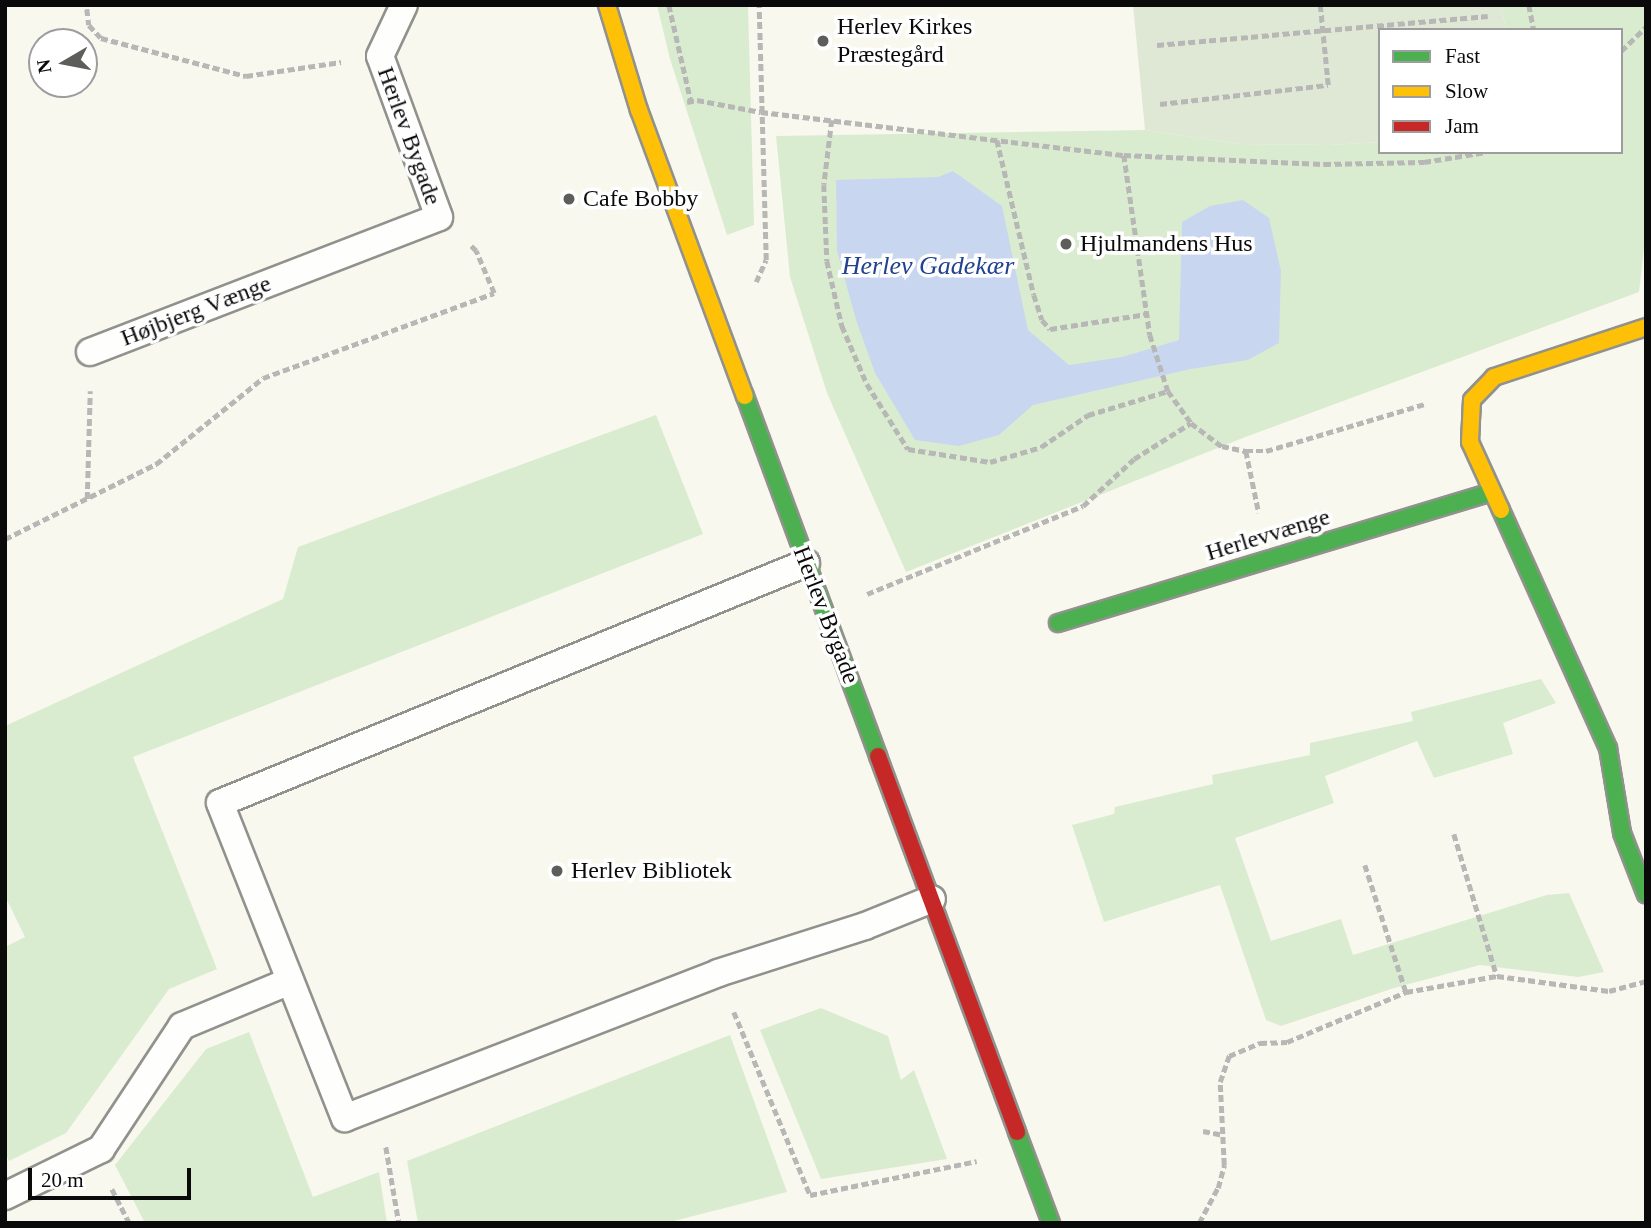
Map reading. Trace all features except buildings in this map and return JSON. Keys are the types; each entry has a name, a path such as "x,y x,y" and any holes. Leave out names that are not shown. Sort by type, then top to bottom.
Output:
{"street":[{"name":"Herlev Bygade","path":"607,5 639,110 1051,1223"},
{"path":"1646,327 1494,377 1472,400 1470,442 1608,748 1622,833 1646,895"},
{"name":"Herlevvænge","path":"1058,623 1492,492"}],"lane":[{"name":"Herlev Bygade","path":"404,5 380,56 439,217"},
{"name":"Højbjerg Vænge","path":"90,352 439,217"},
{"path":"806,563 220,803 345,1118 718,972 865,926 932,899"},
{"path":"5,1196 100,1149 182,1026 290,981"}],"path":[{"path":"669,5 691,101"},
{"path":"755,284 766,260 759,5"},
{"path":"1160,104 1328,85 1320,5"},
{"path":"1529,5 1534,28"},
{"path":"87,9 89,25 101,38 246,76 380,56"},
{"path":"1157,45 1488,16"},
{"path":"1623,49 1646,27"},
{"path":"639,110 691,101 761,112 1124,155 1324,164 1424,162 1474,154"},
{"path":"832,120 824,185 827,261 847,338 867,384 908,449 990,462 1041,447 1088,415 1168,391"},
{"path":"997,140 1042,320 1050,329 1058,329 1147,314"},
{"path":"1124,155 1150,335 1168,391 1191,423 1222,446 1246,451 1266,451 1442,399 1472,400"},
{"name":"Herlev Bygade","path":"87,499 156,464 263,378 494,293 476,251 439,217"},
{"name":"Højbjerg Vænge","path":"87,499 90,352"},
{"path":"824,612 1083,506 1133,458 1191,423"},
{"path":"1246,451 1270,558"},
{"path":"5,539 87,499"},
{"path":"1454,834 1497,976"},
{"path":"1365,865 1406,992"},
{"path":"718,972 810,1195 1024,1152"},
{"path":"1199,1223 1218,1188 1224,1165 1220,1082 1229,1056 1260,1044 1287,1042 1406,992 1497,976 1609,991 1646,981"},
{"path":"379,1105 399,1223"},
{"path":"1203,1131 1223,1135"}],"green space":[{"path":"657,5 748,5 754,225 727,235 670,59"},
{"path":"1133,5 1501,5 1506,28 1378,28 1378,142 1329,145 1241,144 1145,130"},
{"path":"1501,5 1646,5 1646,231 1639,292 1248,436 906,572 827,393 790,277 776,136 1145,130 1241,144 1329,145 1378,142 1378,154 1623,154 1623,28 1506,28"},
{"path":"656,415 703,534 133,757 217,969 169,989 66,1133 9,1161 5,1153 5,947 25,937 5,896 5,726 283,599 298,547"},
{"path":"1541,679 1556,703 1503,723 1513,754 1434,778 1417,741 1325,776 1334,803 1235,838 1271,941 1341,919 1353,955 1547,895 1569,893 1604,972 1578,977 1480,965 1394,988 1281,1026 1266,1020 1220,885 1104,922 1072,825 1114,814 1115,807 1213,784 1212,775 1310,755 1310,743 1413,721 1411,712"},
{"path":"821,1008 888,1036 901,1080 914,1070 947,1159 821,1179 760,1030"},
{"path":"249,1032 313,1197 379,1172 387,1223 145,1223 115,1165 206,1049"},
{"path":"730,1035 787,1192 666,1223 418,1223 407,1161"}],"water":[{"name":"Herlev Gadekær","path":"953,171 1002,206 1028,330 1069,365 1122,357 1179,340 1182,222 1210,206 1243,200 1269,218 1281,271 1279,343 1248,360 1191,369 1033,405 999,435 959,446 915,440 875,373 856,320 837,251 836,180 938,177"}],"traffic: fast":[{"path":"745,396 878,756"},
{"path":"1058,623 1492,492"},
{"path":"1501,510 1608,748 1622,833 1646,895"},
{"path":"1017,1132 1051,1223"}],"traffic: slow":[{"path":"607,5 639,110 745,396"},
{"path":"1501,510 1470,442 1472,400 1494,377 1646,327"}],"traffic: jam":[{"path":"878,756 1017,1132"}],"place":[{"name":"Herlev Kirkes Præstegård","path":"823,41"},
{"name":"Cafe Bobby","path":"569,199"},
{"name":"Hjulmandens Hus","path":"1066,244"},
{"name":"Herlev Bibliotek","path":"557,871"}]}
